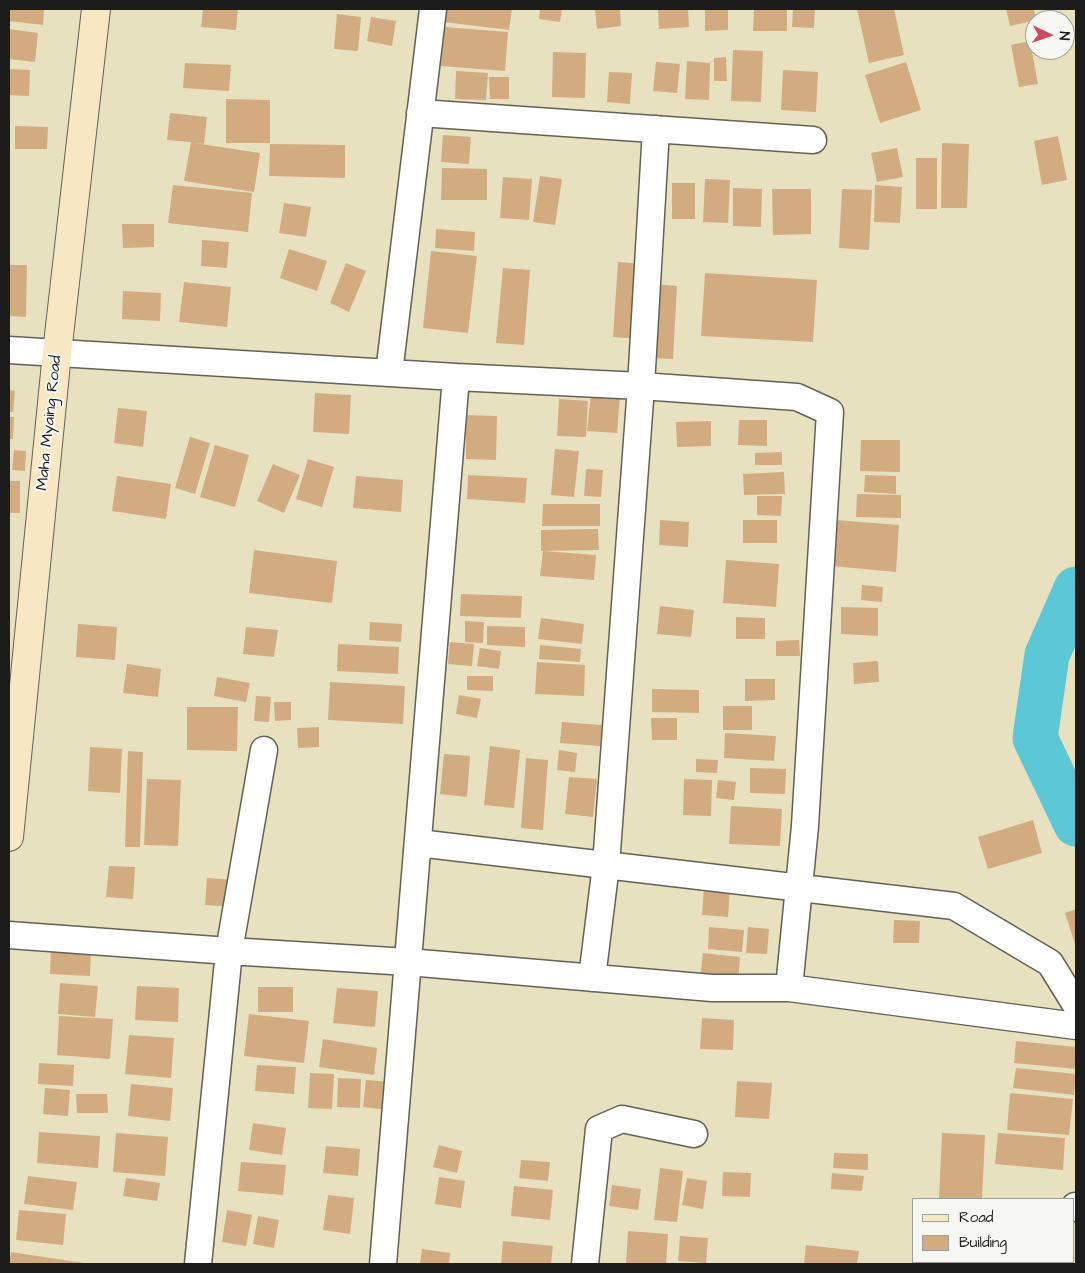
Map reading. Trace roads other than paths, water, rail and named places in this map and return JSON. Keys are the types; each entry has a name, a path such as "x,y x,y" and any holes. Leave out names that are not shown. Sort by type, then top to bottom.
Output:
{"street":[{"name":"Maha Myaing Road","path":"9,837 57,353 96,9"},
{"path":"389,373 433,9"},
{"path":"420,113 813,140"},
{"path":"592,978 606,866 641,386 656,129"},
{"path":"9,350 456,377 641,386 797,397 830,412 805,826 788,988"},
{"path":"383,1264 456,377"},
{"path":"198,1264 229,951 264,750"},
{"path":"418,844 954,906 1050,963 1076,1006"},
{"path":"9,935 408,962 712,988 788,988 1076,1026"},
{"path":"584,1264 599,1129 622,1119 694,1134"}],"waterway":[{"path":"1076,589 1047,655 1035,738 1076,824"}]}
